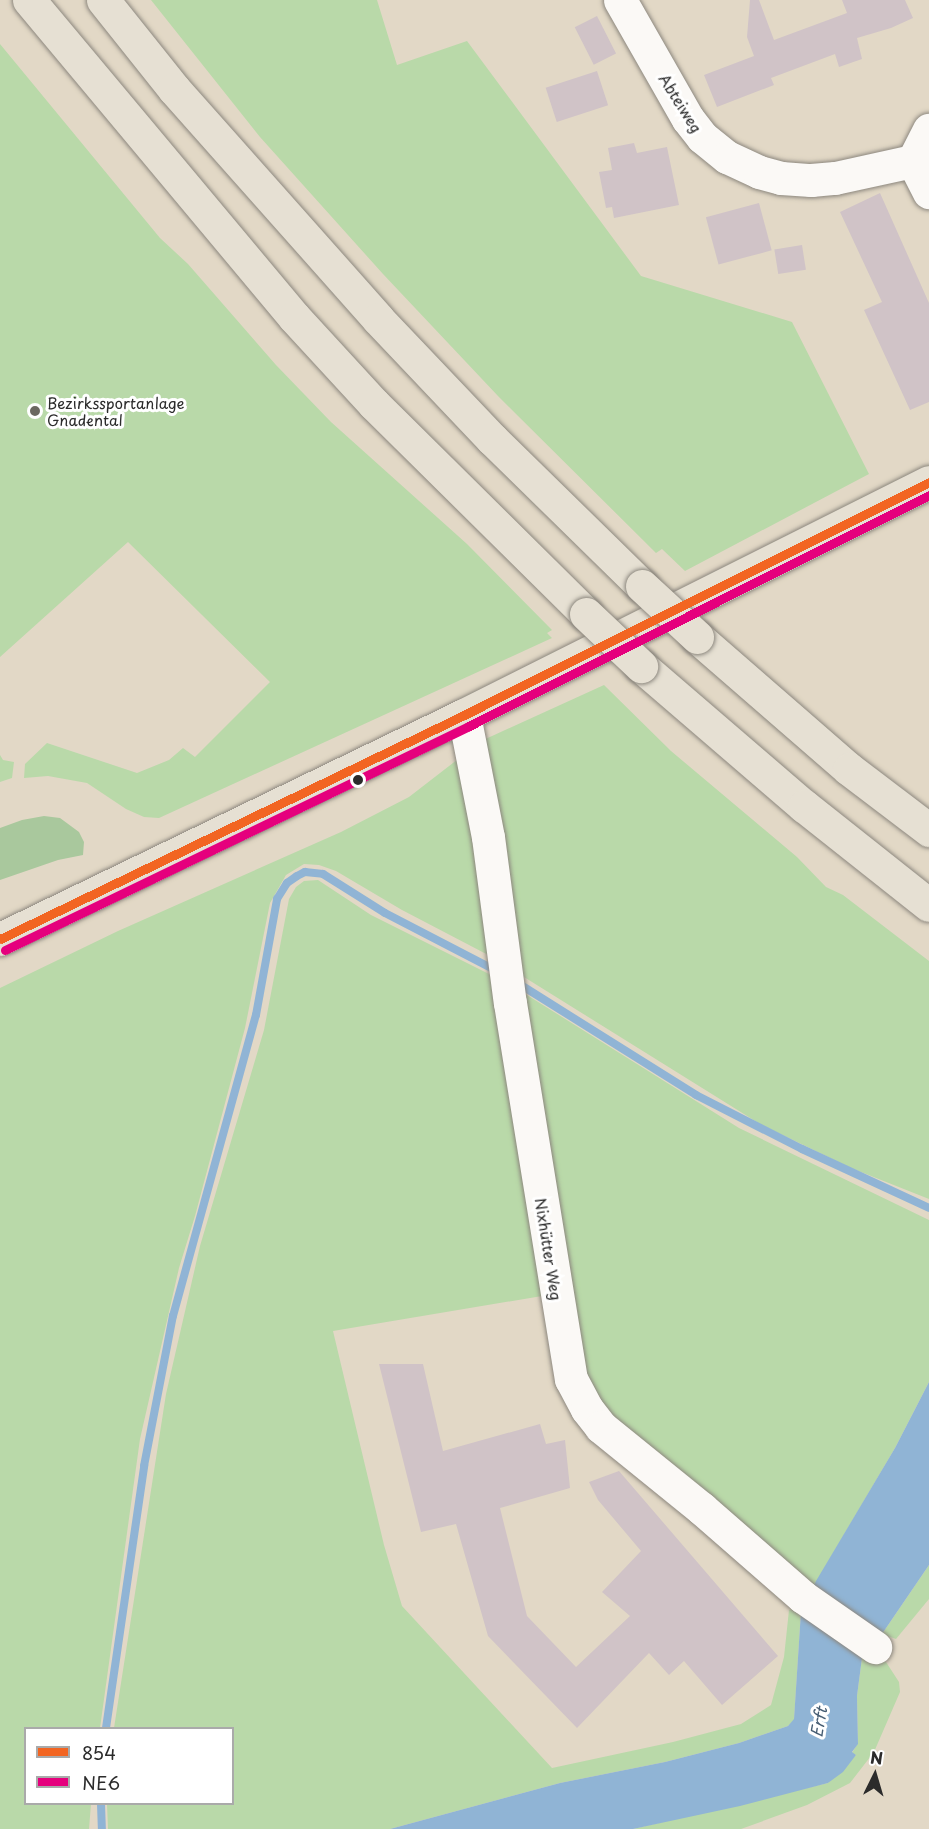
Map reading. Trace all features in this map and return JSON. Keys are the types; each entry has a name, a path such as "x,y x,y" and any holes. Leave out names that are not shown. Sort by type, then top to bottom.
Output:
{"main road":[{"path":"29,0 294,317 374,404 641,666 804,806 929,905"},
{"path":"103,0 174,88 378,319 492,439 697,637 849,769 929,830"},
{"path":"0,939 464,715 929,482"}],"street":[{"name":"Abteiweg","path":"620,0 688,120 702,137 727,157 759,172 812,180 913,161"},
{"path":"929,130 913,161 929,192"},
{"name":"Nixhütter Weg","path":"464,715 478,777 510,1003 571,1379 586,1409 601,1427 701,1508 803,1597 875,1647"}],"green space":[{"path":"151,0 377,0 397,65 467,41 641,276 792,322 869,474 685,571 662,549 656,553 498,396 383,274 260,137"},
{"path":"0,44 160,238 188,264 276,365 331,422 467,544 552,630 547,633 552,638 159,818 144,817 126,809 87,783 48,776 24,778 25,764 47,743 137,773 169,760 183,748 195,757 270,682 128,542 0,657"},
{"path":"604,685 671,751 797,857 826,887 843,895 929,961 929,1199 851,1168 760,1124 516,972 479,742"},
{"path":"0,755 3,760 14,762 12,778 0,782"},
{"path":"462,756 492,957 402,910 336,871 319,865 304,864 286,875 270,903 245,1028 179,1268 140,1439 100,1727 24,1727 24,1805 91,1805 89,1829 0,1829 0,988 118,931 341,832 409,797"},
{"path":"44,816 60,818 79,832 84,842 83,855 58,860 0,880 0,828 22,820"},
{"path":"318,880 371,915 495,977 548,1295 333,1331 384,1545 402,1606 552,1768 673,1742 741,1724 771,1705 784,1657 789,1610 796,1608 801,1611 794,1720 788,1726 739,1743 665,1762 560,1783 390,1829 108,1829 107,1805 234,1805 234,1727 114,1727 166,1394 200,1246 264,1030 289,899 296,887 304,881"},
{"path":"519,990 739,1128 929,1220 929,1382 895,1448 812,1589 632,1441 582,1378"},
{"path":"929,1565 929,1599 896,1639 882,1634"},
{"path":"873,1656 886,1662 899,1682 900,1692 874,1752 850,1783 807,1805 741,1829 633,1829 828,1783 856,1755 852,1753 858,1743 857,1696 862,1658"}],"water":[{"name":"Erft","path":"929,1382 929,1565 882,1634 862,1658 857,1696 858,1744 852,1752 856,1755 843,1772 828,1783 740,1806 633,1829 390,1829 560,1783 665,1762 739,1743 788,1726 794,1719 801,1611 816,1581 895,1448"}],"building":[{"path":"750,0 759,0 774,40 847,13 842,0 905,0 913,18 891,28 857,38 862,59 839,67 835,54 771,78 774,85 717,107 704,75 754,56 747,37"},
{"path":"597,16 616,53 594,65 575,27"},
{"path":"597,71 608,105 557,122 546,88"},
{"path":"634,143 637,153 667,147 679,205 614,218 612,207 606,208 599,172 612,170 608,148"},
{"path":"880,193 929,303 929,402 910,410 864,310 882,302 840,212"},
{"path":"759,203 772,250 719,265 706,217"},
{"path":"802,245 806,270 778,274 774,249"},
{"path":"379,1364 423,1364 443,1451 540,1424 546,1444 565,1440 570,1488 500,1508 527,1616 576,1667 630,1616 602,1592 641,1551 598,1500 589,1482 619,1471 778,1656 722,1705 684,1661 669,1675 649,1653 577,1728 488,1636 456,1524 421,1532"}],"waterway":[{"path":"106,1727 144,1466 173,1316 256,1015 277,899 287,883 297,876 305,872 323,874 385,913 497,971"},
{"path":"516,982 696,1095 802,1149 929,1208"},
{"path":"101,1805 102,1829"}],"transit line":[{"name":"854","path":"0,939 464,715 929,482"},
{"name":"NE6","path":"5,950 469,726 929,495"}],"place":[{"name":"Bezirkssportanlage Gnadental","path":"35,411"}]}
